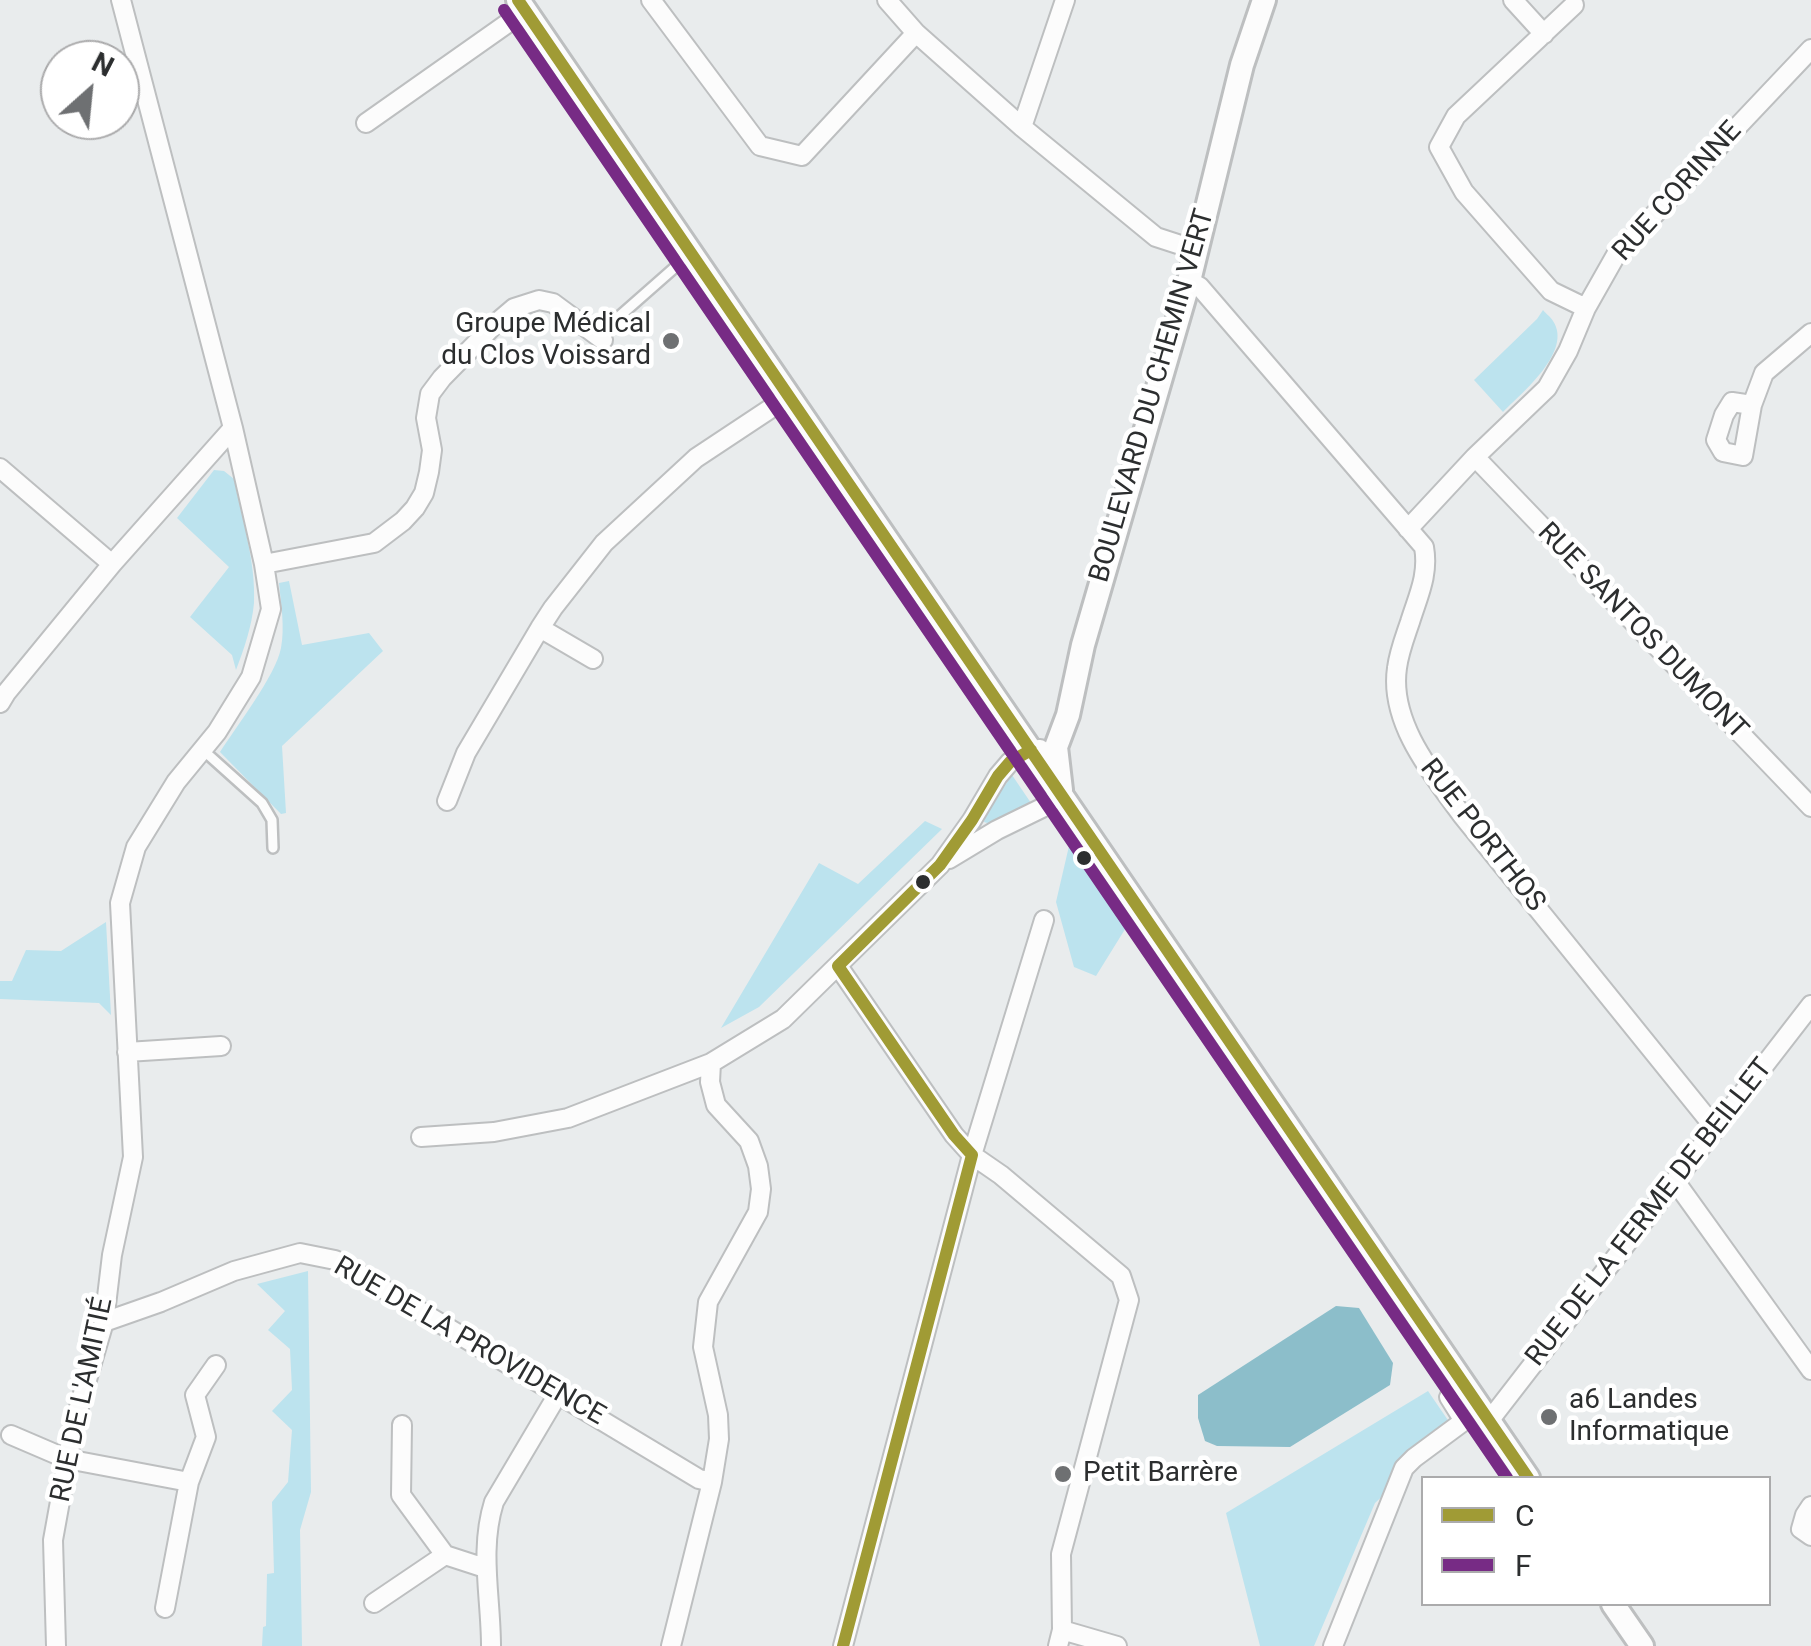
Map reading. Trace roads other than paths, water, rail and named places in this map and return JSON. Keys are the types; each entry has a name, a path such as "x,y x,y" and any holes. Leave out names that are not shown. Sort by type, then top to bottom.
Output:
{"main road":[{"name":"BOULEVARD DU CHEMIN VERT","path":"1061,794 1056,747 1189,281 1242,65 1264,0"},
{"path":"522,6 1527,1476"},
{"path":"1613,1606 1642,1646"}],"street":[{"name":"RUE DE L'AMITIÉ","path":"56,1646 53,1540 74,1424 104,1322 112,1256 133,1157 120,902 136,847 176,782 218,732 252,676 271,608 233,428 120,0"},
{"path":"651,0 760,146 802,156 916,32"},
{"path":"887,0 916,32 1022,127 1156,237 1196,250"},
{"path":"1022,127 1065,0"},
{"path":"1513,0 1544,34"},
{"path":"1574,5 1456,116 1438,147 1464,192 1551,291 1586,308"},
{"path":"366,123 522,6"},
{"name":"RUE CORINNE","path":"1408,529 1475,457 1548,388 1616,255 1811,49"},
{"name":"RUE PORTHOS","path":"1189,281 1200,286 1424,547 1426,576 1396,680 1402,714 1414,746 1462,814 1716,1128"},
{"path":"264,564 374,543 403,522 424,493 429,472 432,450 426,418 430,394 494,324 514,308 539,300 554,302 603,340"},
{"path":"1752,405 1764,373 1811,333"},
{"path":"447,801 466,753 540,628 604,543 696,458 788,397"},
{"path":"0,703 112,564 233,428"},
{"name":"RUE SANTOS DUMONT","path":"1475,457 1811,807"},
{"path":"0,468 112,564"},
{"path":"540,628 592,659"},
{"path":"421,1137 494,1132 568,1118 711,1063 783,1020 940,865 1010,762 1032,750 1056,747"},
{"path":"940,865 1061,794"},
{"path":"843,1646 972,1155 1044,920"},
{"path":"838,966 972,1155 1121,1276 1129,1300 1062,1554 1060,1638 1117,1646"},
{"name":"RUE DE LA FERME DE BEILLET","path":"1489,1421 1811,1004"},
{"path":"127,1052 221,1046"},
{"path":"671,1646 719,1439 718,1415 703,1346 708,1302 758,1212 761,1190 758,1166 748,1141 716,1106 710,1082 711,1063"},
{"path":"1675,1181 1811,1370"},
{"name":"RUE DE LA PROVIDENCE","path":"104,1322 234,1271 300,1253 334,1260 699,1478 712,1482"},
{"path":"164,1608 189,1482 206,1437 195,1395 216,1365"},
{"path":"1333,1646 1404,1468 1464,1421 1449,1397 1464,1385"},
{"path":"492,1646 486,1568 488,1520 494,1502 558,1394"},
{"path":"402,1424 401,1495 445,1554 486,1568"},
{"path":"11,1436 67,1458 189,1482"},
{"path":"1811,1506 1801,1529 1811,1536"},
{"path":"374,1603 445,1554"}],"lane":[{"path":"614,321 691,254"},
{"path":"202,750 262,803 272,820 273,848"}],"place":[{"name":"Groupe Médical du Clos Voissard","path":"671,341"},
{"name":"a6 Landes Informatique","path":"1549,1417"},
{"name":"Petit Barrère","path":"1063,1474"}]}
